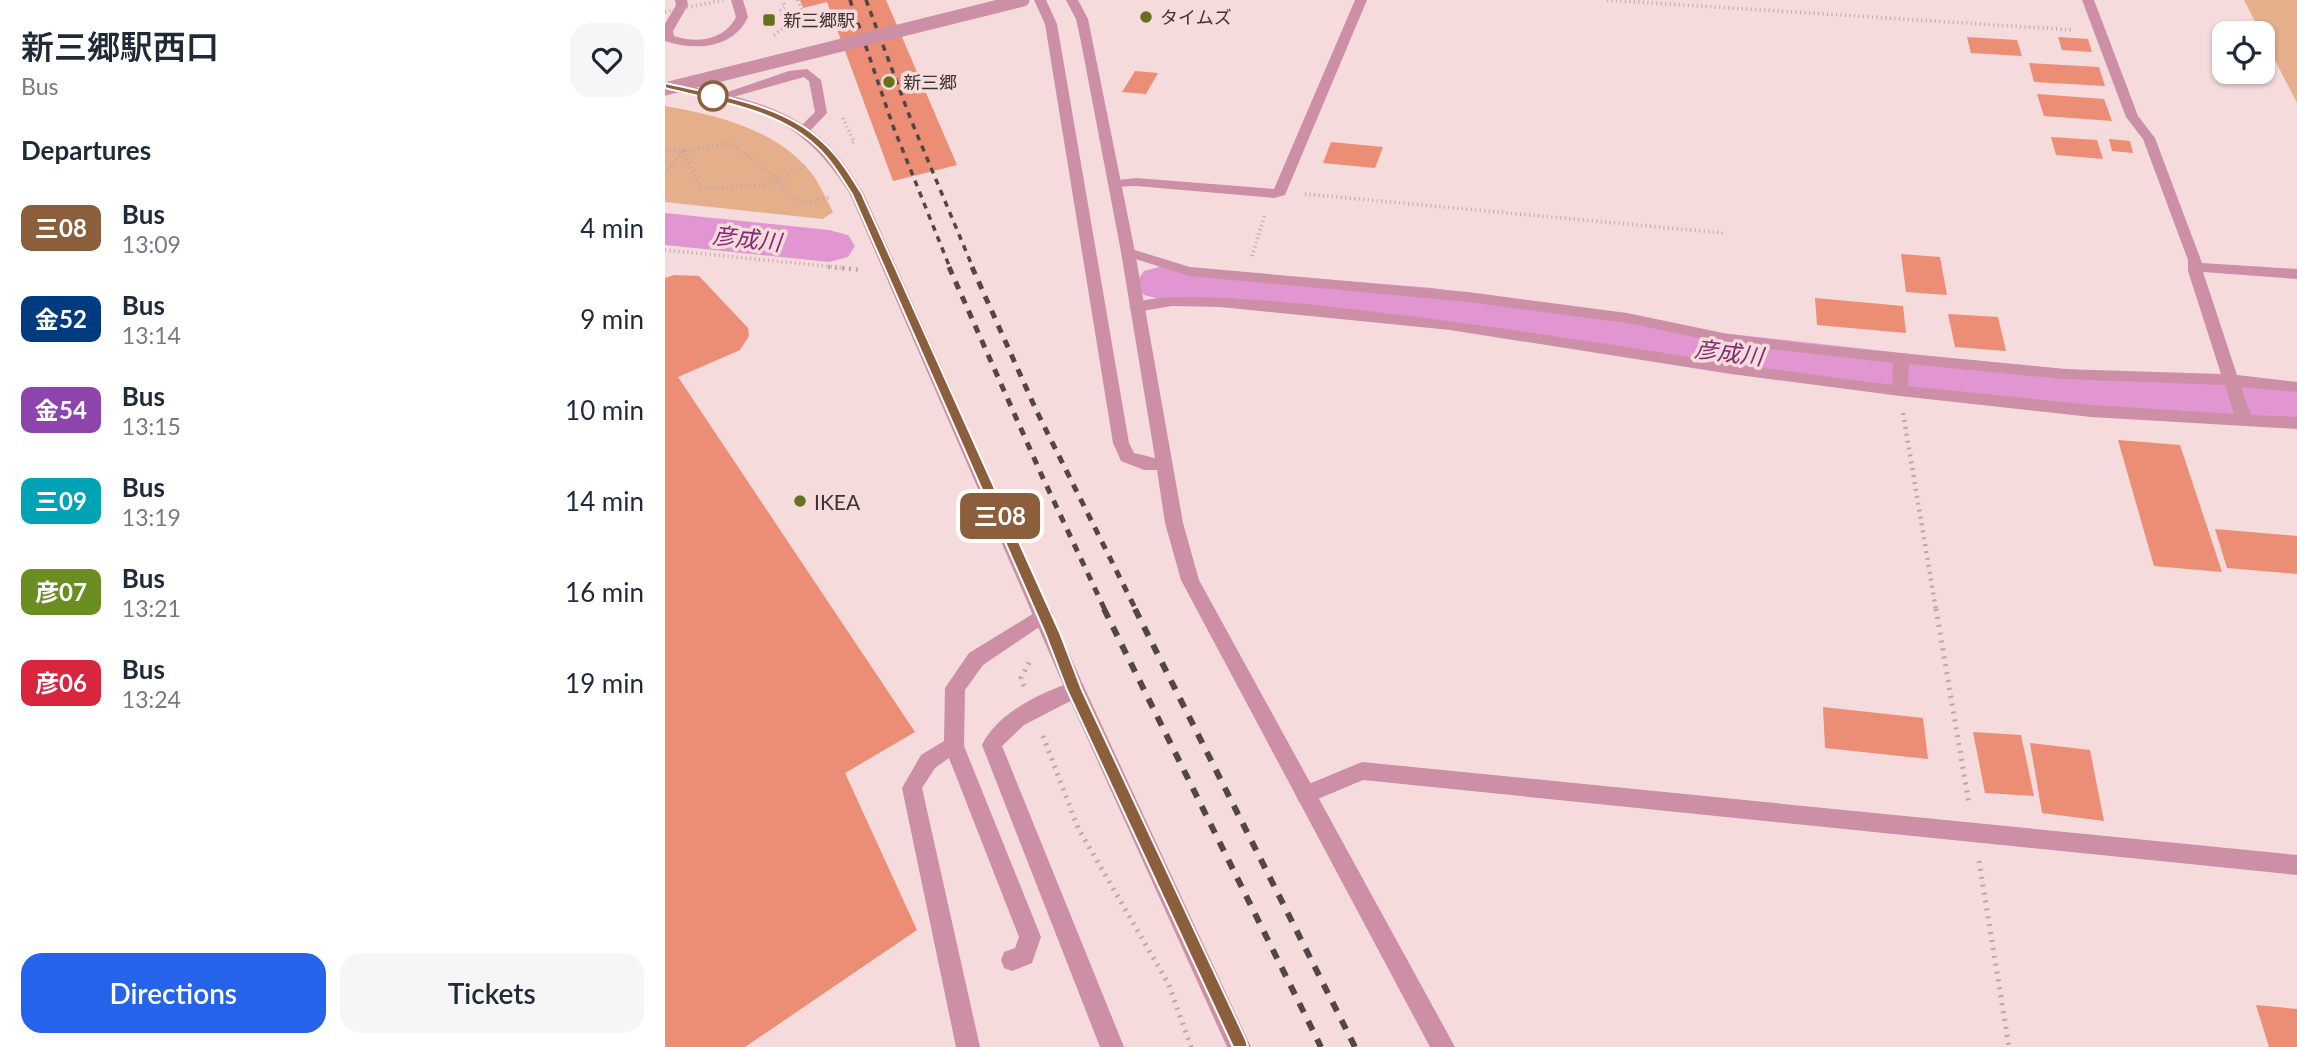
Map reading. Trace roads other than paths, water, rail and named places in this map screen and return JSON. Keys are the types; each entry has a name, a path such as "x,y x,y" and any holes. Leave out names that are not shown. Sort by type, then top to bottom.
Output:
{"street":[{"path":"681,0 682,5 667,31 669,38 694,43 713,41 737,29 742,17 737,0"},
{"path":"665,87 1023,0"},
{"path":"1040,0 1051,24 1121,443 1127,457 1144,464 1166,464"},
{"path":"1072,0 1082,19 1128,252 1174,523 1190,580 1443,1047"},
{"path":"1115,184 1136,182 1277,193 1361,0"},
{"path":"2088,0 2132,117 2149,138 2195,260 2242,413"},
{"path":"719,97 793,75 811,75 821,113 802,131"},
{"path":"665,87 749,105 802,131 820,144 838,164 857,194 1044,614 1075,690 1239,1047"},
{"path":"1128,252 1170,266 1243,278 1468,298 1627,318 1728,339 1901,360 2062,374 2297,387"},
{"path":"2195,267 2297,274"},
{"path":"1136,307 1172,301 1220,302 1450,325 1731,369 1946,391 2091,411 2242,413 2297,423"},
{"path":"1900,386 1901,360"},
{"path":"1945,365 1946,391"},
{"path":"1012,960 1024,955 1030,937 954,746 955,688 976,659 1044,614"},
{"path":"1075,690 1020,717 998,734 992,746 1111,1047"},
{"path":"954,746 931,756 920,770 912,788 968,1047"},
{"path":"1306,795 1362,771 2297,865"}],"waterway":[{"name":"彦成川","path":"665,229 829,246"},
{"name":"彦成川","path":"1163,283 1433,306 1712,351 1929,376 2078,390 2218,396 2297,403"}],"railway":[{"path":"850,0 893,126 950,268"},
{"path":"866,0 911,120 973,268"},
{"path":"949,267 1105,610"},
{"path":"972,267 1037,412 1136,610"},
{"path":"1104,609 1321,1047"},
{"path":"1135,609 1355,1047"}],"place":[{"name":"タイムズ","path":"1146,17"},
{"name":"新三郷駅","path":"769,20"},
{"name":"新三郷","path":"889,82"},
{"name":"IKEA","path":"800,501"}]}
